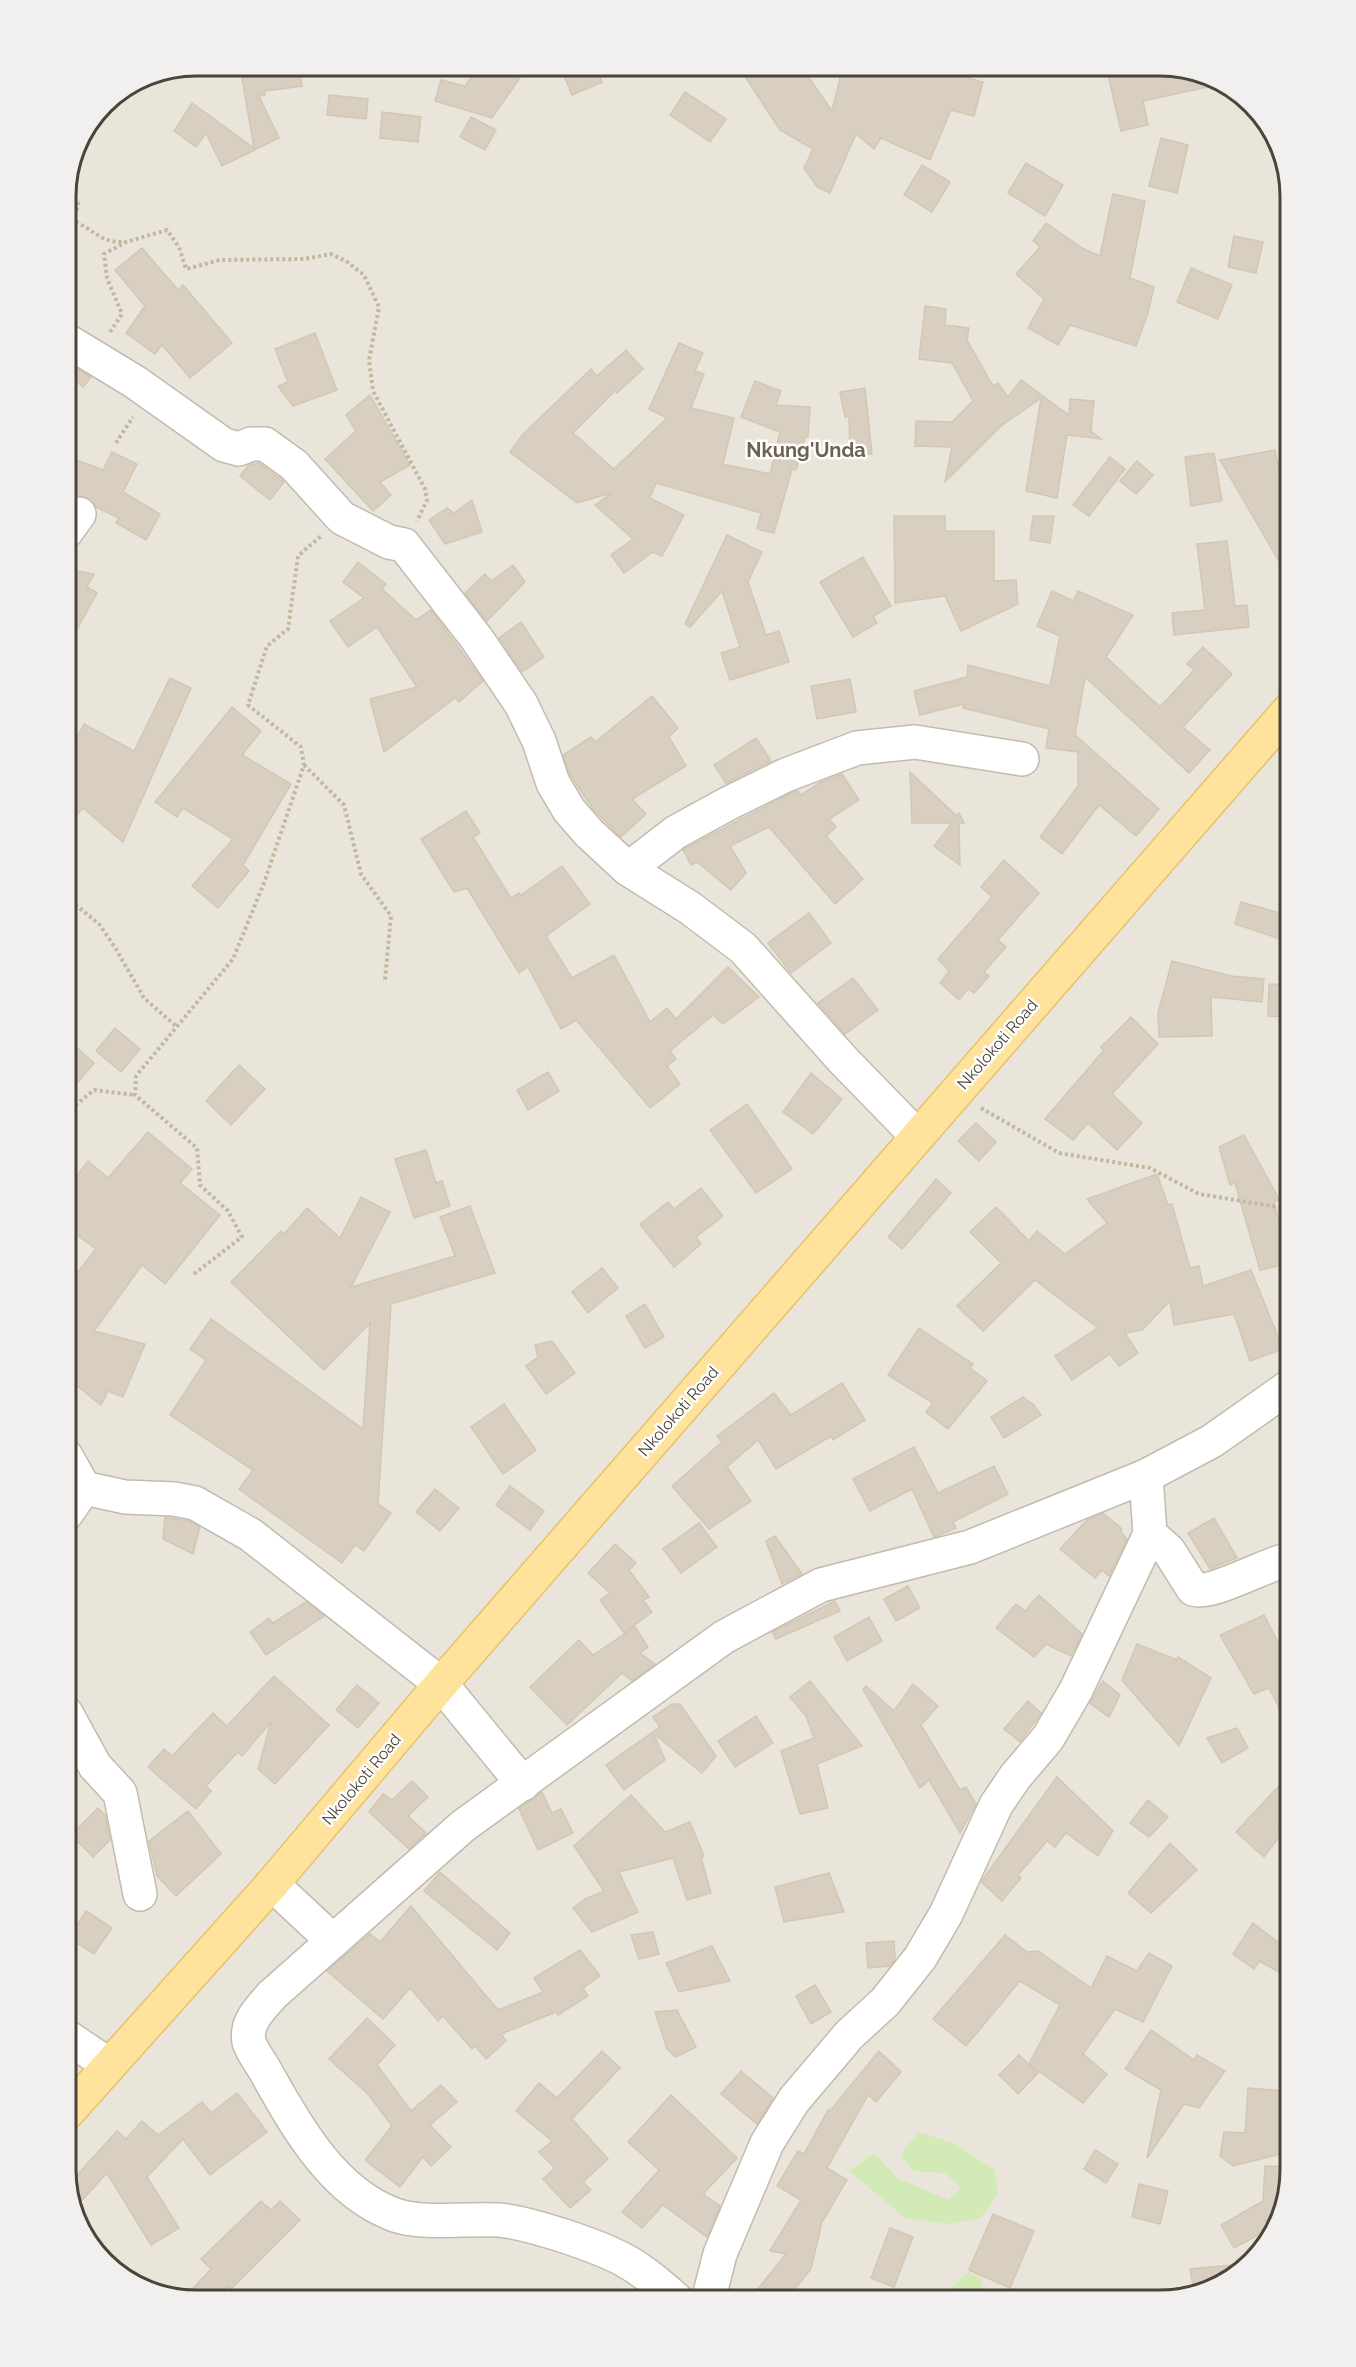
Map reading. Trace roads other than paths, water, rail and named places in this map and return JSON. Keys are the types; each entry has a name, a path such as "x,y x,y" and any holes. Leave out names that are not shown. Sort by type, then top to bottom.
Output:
{"main road":[{"name":"Nkolokoti Road","path":"76,2103 272,1884 441,1684 1280,720"}],"street":[{"path":"79,349 135,382 224,445 239,449 251,444 265,444 294,465 342,518 389,542 404,545 477,639 520,704 539,741 554,783 568,810 628,869 690,908 743,948 843,1060 916,1136"},
{"path":"628,869 676,832 729,802 786,775 857,748 915,742 1022,759"},
{"path":"666,2290 657,2281 623,2259 558,2235 499,2220 397,2216 372,2205 347,2186 317,2154 282,2101 249,2042 252,2019 272,1995 463,1826 724,1637 821,1585 970,1547 1146,1476 1212,1441 1280,1393"},
{"path":"711,2290 720,2254 767,2144 794,2100 849,2035 885,2002 920,1958 946,1914 996,1805 1015,1777 1048,1738 1076,1690 1150,1534 1146,1476"},
{"path":"76,1501 125,1497 174,1499 195,1503 222,1516 284,1560 441,1684 463,1707 523,1784"},
{"path":"1150,1534 1169,1551 1193,1589 1200,1592 1209,1591 1238,1577 1280,1562"},
{"path":"76,1732 95,1766 120,1792 140,1894"},
{"path":"272,1884 333,1941"},
{"path":"76,2043 109,2065"}],"district":[{"name":"Nkung'Unda","path":"806,450"}]}
